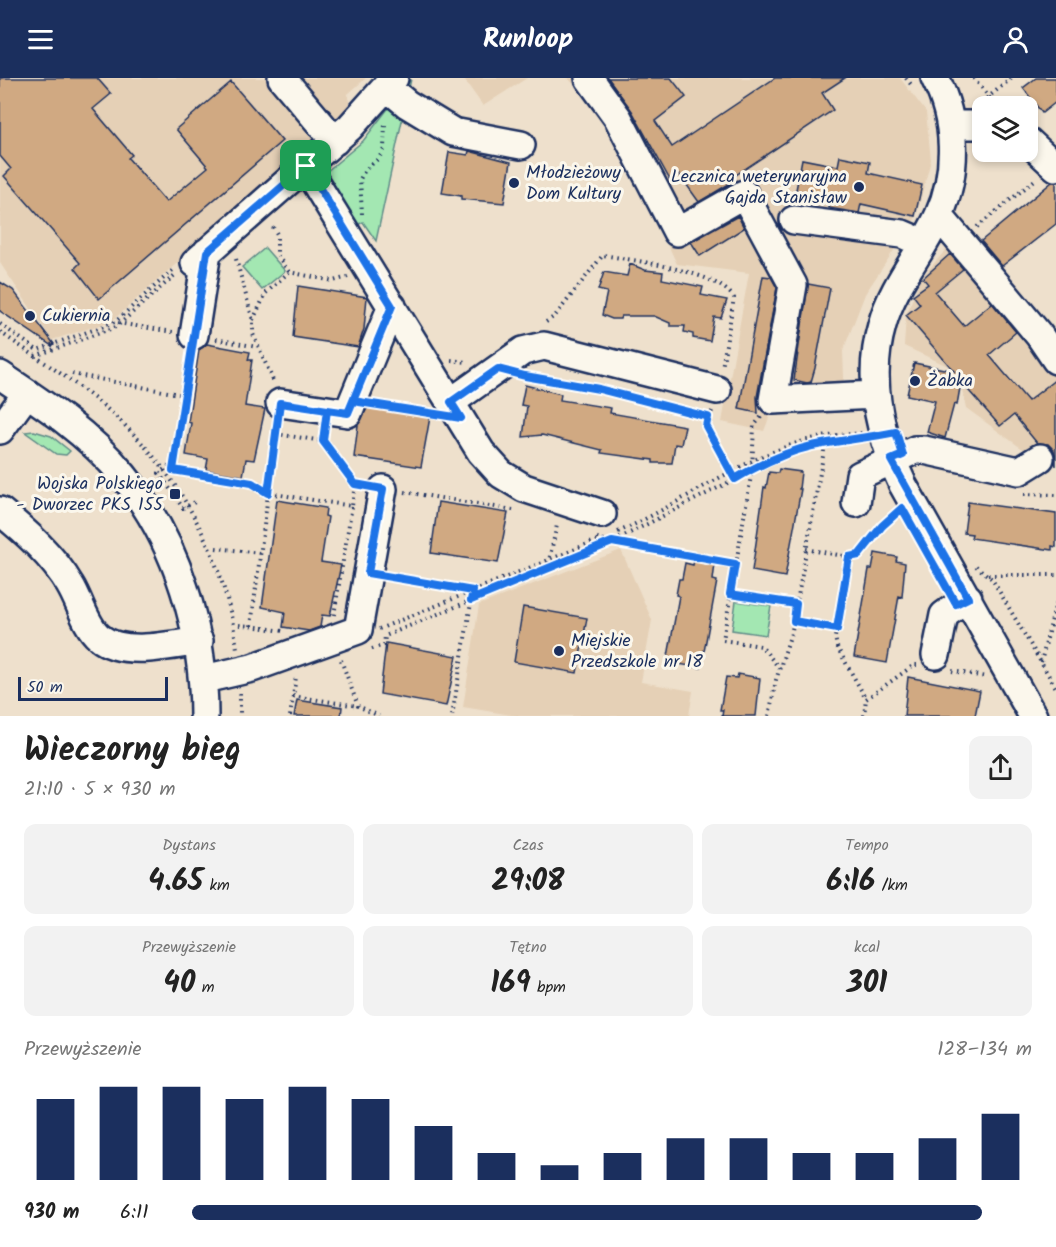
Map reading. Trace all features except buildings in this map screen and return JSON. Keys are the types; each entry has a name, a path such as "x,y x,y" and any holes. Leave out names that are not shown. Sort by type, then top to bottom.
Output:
{"street":[{"path":"282,78 335,141"},
{"path":"589,78 618,118 677,232 744,194 793,285 773,400 875,395"},
{"path":"194,335 193,260 335,141 391,83 407,104 453,132 521,146"},
{"path":"927,86 966,125 953,156 949,186 939,216 891,299 881,326 876,352 875,395 882,435 891,460 1033,716"},
{"path":"1038,150 1055,166"},
{"path":"306,166 481,452 501,474 596,525"},
{"path":"939,216 1039,335 1056,360"},
{"path":"794,220 902,234 923,243"},
{"path":"280,403 348,413 392,306"},
{"path":"456,410 498,369 523,351 544,346 717,390"},
{"path":"0,375 90,441 123,476 160,533 176,567 199,641 204,679 204,716"},
{"path":"0,430 27,393"},
{"path":"856,502 860,475 891,460 924,450 1019,471 1040,458"},
{"path":"204,679 252,668 358,630 383,489"},
{"path":"0,511 49,557 70,584 100,639 119,646 143,648 199,641"},
{"path":"936,664 944,615 968,598"}],"path":[{"path":"906,78 927,86"},
{"path":"974,78 989,96 1012,78"},
{"path":"966,125 964,115 972,109"},
{"path":"357,220 363,210 360,179 384,149 383,131 388,118"},
{"path":"960,241 1055,166"},
{"path":"273,227 277,234 277,255 289,272 340,281 368,268"},
{"path":"538,328 555,316 603,255 685,270 729,290 735,298 717,390 706,426 735,479"},
{"path":"236,259 253,321 253,334 281,396 251,626 239,625"},
{"path":"0,324 37,350 115,322 193,260"},
{"path":"0,332 34,356 116,327 193,260"},
{"path":"253,321 266,293 289,272"},
{"path":"194,335 173,470 252,483 268,493 351,506"},
{"path":"432,371 449,360 599,389 708,417"},
{"path":"72,374 184,395"},
{"path":"353,401 456,410"},
{"path":"327,410 323,441 355,484 518,512"},
{"path":"754,426 752,470 723,640 761,646 780,669"},
{"path":"363,652 384,645 385,636 612,542 784,454 869,439 867,432"},
{"path":"276,434 323,441"},
{"path":"769,716 794,621 825,445"},
{"path":"169,466 159,472 183,508 195,502"},
{"path":"334,617 355,484"},
{"path":"806,549 849,557 859,555 882,526 902,508"},
{"path":"548,522 568,529"},
{"path":"547,569 558,525"},
{"path":"596,525 612,542 735,564"},
{"path":"216,548 260,554"},
{"path":"849,557 837,629 837,647 866,699 864,716"},
{"path":"974,564 987,575 1056,688"},
{"path":"368,573 473,591 452,716"},
{"path":"987,575 1056,575"},
{"path":"730,594 796,604"},
{"path":"1041,662 1056,603"},
{"path":"794,621 837,629"},
{"path":"333,664 352,656"},
{"path":"866,699 914,665 936,664 990,678 985,667"},
{"path":"296,678 305,674"},
{"path":"293,696 358,706"}],"shaded area":[{"path":"0,78 366,78 348,94 350,109 112,321 52,340 0,263"},
{"path":"463,78 527,78 483,106"},
{"path":"568,78 900,78 926,112 931,160 916,217 865,294 843,351 845,402 771,413 764,431 722,422 749,273 677,264 611,125"},
{"path":"953,242 1056,367 1056,463 1049,468 966,408 961,385 963,373 904,346 906,315 921,278"},
{"name":"Miejskie Przedszkole nr 18","path":"621,550 652,620 641,682 693,691 689,716 517,716 463,707 479,605"}],"green space":[{"path":"411,79 376,241 363,222 352,228 320,177 363,141"},
{"path":"265,248 285,271 262,290 242,267"},
{"path":"34,431 51,436 70,451 66,455 56,454 25,432"},
{"path":"736,601 771,606 766,635 732,630"}],"place":[{"name":"Młodzieżowy Dom Kultury","path":"514,183"},
{"name":"Lecznica weterynaryjna Gajda Stanisław","path":"859,187"},
{"name":"Cukiernia","path":"30,316"},
{"name":"Żabka","path":"915,381"},
{"name":"Wojska Polskiego - Dworzec PKS 155","path":"175,494"},
{"name":"Miejskie Przedszkole nr 18","path":"559,651"}],"route":[{"path":"306,166 207,252 173,470 252,483 268,493 280,403 348,413 353,401 461,418 451,402 498,369 599,389 708,417 706,426 735,479 784,454 813,446 869,439 896,432 903,455 891,460 968,598 956,604 902,508 882,526 859,555 849,557 837,629 794,621 796,604 730,594 735,564 612,542 471,600 473,591 368,573 383,489 355,484 323,441 327,410 348,413 392,306 344,232 306,166"}]}
